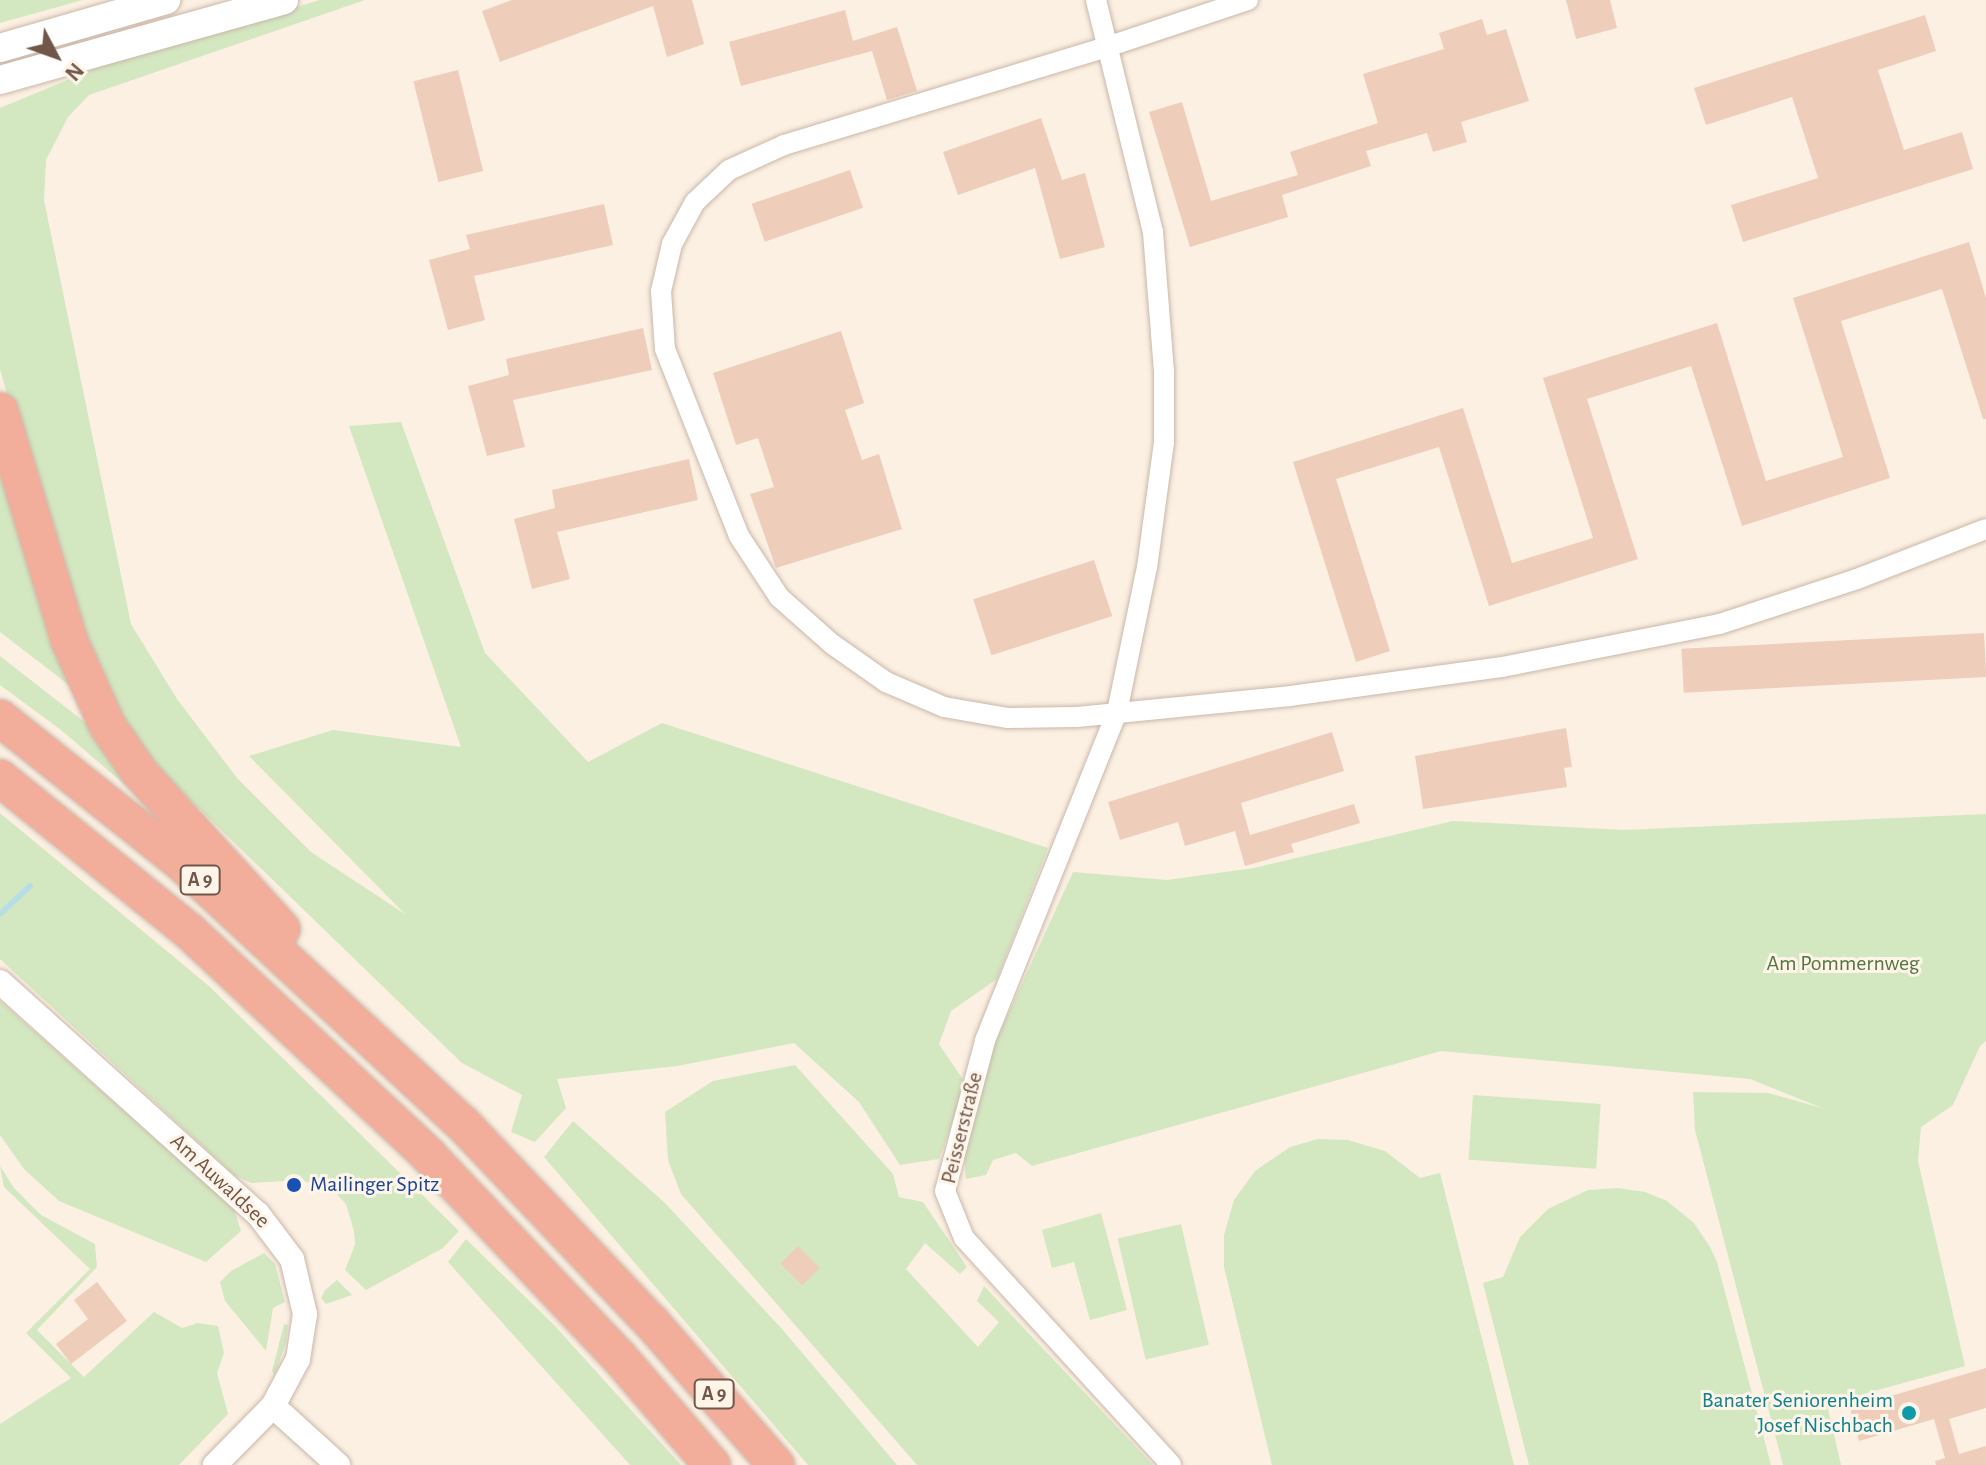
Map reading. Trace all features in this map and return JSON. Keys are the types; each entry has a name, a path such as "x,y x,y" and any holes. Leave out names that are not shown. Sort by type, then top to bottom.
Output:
{"highway":[{"path":"0,411 69,640 119,746 235,873 390,1055"},
{"name":"A 9","path":"0,718 184,865 463,1124 652,1323 776,1465"},
{"name":"A 9","path":"7,784 189,931 428,1155 619,1357 712,1465"}],"main road":[{"path":"0,48 166,0"},
{"path":"0,80 284,0"}],"street":[{"name":"Peisserstraße","path":"1096,0 1110,46 1153,232 1164,371 1164,442 1147,567 1117,712 985,1041 945,1191 964,1238 1171,1465"},
{"path":"1248,0 1110,46 784,145 729,170 695,202 672,244 661,291 665,349 739,536 779,597 832,644 886,682 944,707 1008,718 1117,712 1405,682 1720,624 1857,579 1986,529"},
{"name":"Am Auwaldsee","path":"0,982 258,1214 281,1240 299,1279 305,1314 298,1359 273,1406 215,1465"},
{"path":"273,1406 338,1465"}],"green space":[{"path":"0,0 83,0 0,23"},
{"path":"320,0 365,0 89,95 68,117 46,160 44,200 131,624 177,699 237,778 311,852 405,914 249,756 333,730 461,747 349,426 401,422 485,653 588,762 662,723 1048,848 997,979 951,1011 939,1044 966,1084 939,1159 900,1165 859,1102 794,1043 677,1066 557,1079 566,1108 535,1142 511,1132 522,1095 462,1063 155,766 112,708 60,584 0,369 0,108 106,64"},
{"path":"0,441 73,688 0,632"},
{"path":"0,656 105,738 138,796 61,730 0,685"},
{"path":"0,813 209,986 459,1231 443,1248 366,1290 345,1270 355,1245 354,1231 346,1204 334,1191 301,1180 251,1183 234,1175 0,959"},
{"name":"Am Pommernweg","path":"1986,814 1986,1041 1980,1046 1953,1105 1921,1127 1918,1161 1965,1366 1827,1404 1841,1465 1783,1465 1695,1130 1693,1092 1768,1093 1822,1108 1750,1079 1441,1051 1032,1166 1016,1153 993,1160 986,1175 966,1179 963,1144 994,1045 1073,872 1167,880 1254,868 1453,821 1624,830"},
{"path":"0,1001 234,1209 241,1231 206,1262 59,1201 24,1169 0,1135"},
{"path":"795,1065 893,1174 899,1197 923,1202 967,1267 960,1274 925,1243 906,1269 978,1347 999,1322 977,1301 984,1286 1153,1465 917,1465 681,1194 668,1160 665,1112 713,1081"},
{"path":"1473,1095 1601,1104 1596,1169 1468,1160"},
{"path":"573,1121 665,1203 782,1329 897,1465 808,1465 544,1157"},
{"path":"1318,1139 1348,1140 1385,1151 1420,1178 1440,1173 1514,1465 1272,1465 1224,1267 1224,1235 1234,1200 1255,1171 1290,1147"},
{"path":"0,1166 14,1188 41,1215 95,1244 97,1267 37,1330 84,1377 154,1312 182,1328 198,1323 218,1326 224,1353 217,1373 228,1414 179,1465 0,1465 0,1424 71,1378 26,1333 90,1269 4,1187"},
{"path":"1618,1188 1645,1192 1667,1201 1694,1223 1710,1247 1717,1262 1771,1465 1529,1465 1483,1283 1503,1277 1520,1237 1548,1209 1588,1190"},
{"path":"1101,1213 1127,1310 1090,1320 1074,1262 1052,1268 1042,1230"},
{"path":"1181,1224 1209,1345 1146,1359 1118,1239"},
{"path":"466,1239 554,1325 681,1465 630,1465 448,1262"},
{"path":"264,1253 275,1264 285,1302 273,1308 266,1351 225,1301 220,1282 231,1271"},
{"path":"337,1280 352,1295 326,1304 321,1298"},
{"path":"284,1324 288,1325 286,1342 275,1375 272,1371"}],"building":[{"path":"512,0 692,0 704,44 667,57 653,6 500,62 482,11"},
{"path":"1566,0 1610,0 1617,28 1576,39"},
{"path":"845,10 853,41 897,27 917,91 887,100 872,51 741,86 729,42"},
{"path":"1925,15 1936,51 1878,70 1904,150 1962,132 1973,169 1743,242 1731,205 1818,178 1792,97 1706,125 1694,88"},
{"path":"1482,19 1487,35 1506,29 1529,101 1461,122 1467,142 1433,152 1427,133 1366,151 1371,166 1282,195 1288,217 1190,247 1149,112 1182,102 1211,201 1298,175 1290,152 1378,123 1363,74 1444,49 1439,33"},
{"path":"458,70 483,171 439,182 413,81"},
{"path":"1041,118 1062,180 1085,173 1105,247 1060,259 1035,168 958,195 943,152"},
{"path":"850,170 863,208 765,242 752,204"},
{"path":"604,204 613,245 474,276 485,320 448,330 429,260 470,249 466,235"},
{"path":"1969,242 1986,298 1986,419 1983,419 1942,289 1841,321 1890,478 1742,526 1691,366 1587,399 1638,559 1489,606 1439,447 1336,479 1390,651 1356,662 1293,462 1463,408 1512,563 1593,538 1543,378 1717,323 1766,481 1843,457 1793,298"},
{"path":"643,328 652,370 513,400 525,447 487,456 468,386 509,375 506,359"},
{"path":"841,331 864,403 845,410 862,460 879,454 902,529 776,568 750,494 774,487 758,438 736,445 713,373"},
{"path":"689,459 698,500 557,532 570,579 532,589 514,519 555,508 552,490"},
{"path":"1094,560 1112,616 991,655 973,599"},
{"path":"1984,633 1986,677 1684,693 1681,649"},
{"path":"1566,728 1572,767 1564,768 1567,787 1423,809 1415,756"},
{"path":"1332,732 1344,771 1241,803 1250,835 1354,804 1360,823 1291,844 1294,852 1245,866 1235,831 1185,846 1178,822 1120,840 1108,802"},
{"path":"798,1246 820,1268 802,1286 780,1264"},
{"path":"97,1282 127,1321 71,1364 56,1344 88,1319 74,1300"},
{"name":"Banater Seniorenheim Josef Nischbach","path":"1986,1368 1986,1408 1949,1419 1959,1454 1986,1446 1986,1465 1936,1465 1935,1461 1945,1458 1934,1419 1859,1441 1850,1408"}],"waterway":[{"path":"0,914 30,886"}],"place":[{"name":"Mailinger Spitz","path":"294,1185"},
{"name":"Banater Seniorenheim Josef Nischbach","path":"1909,1413"}]}
